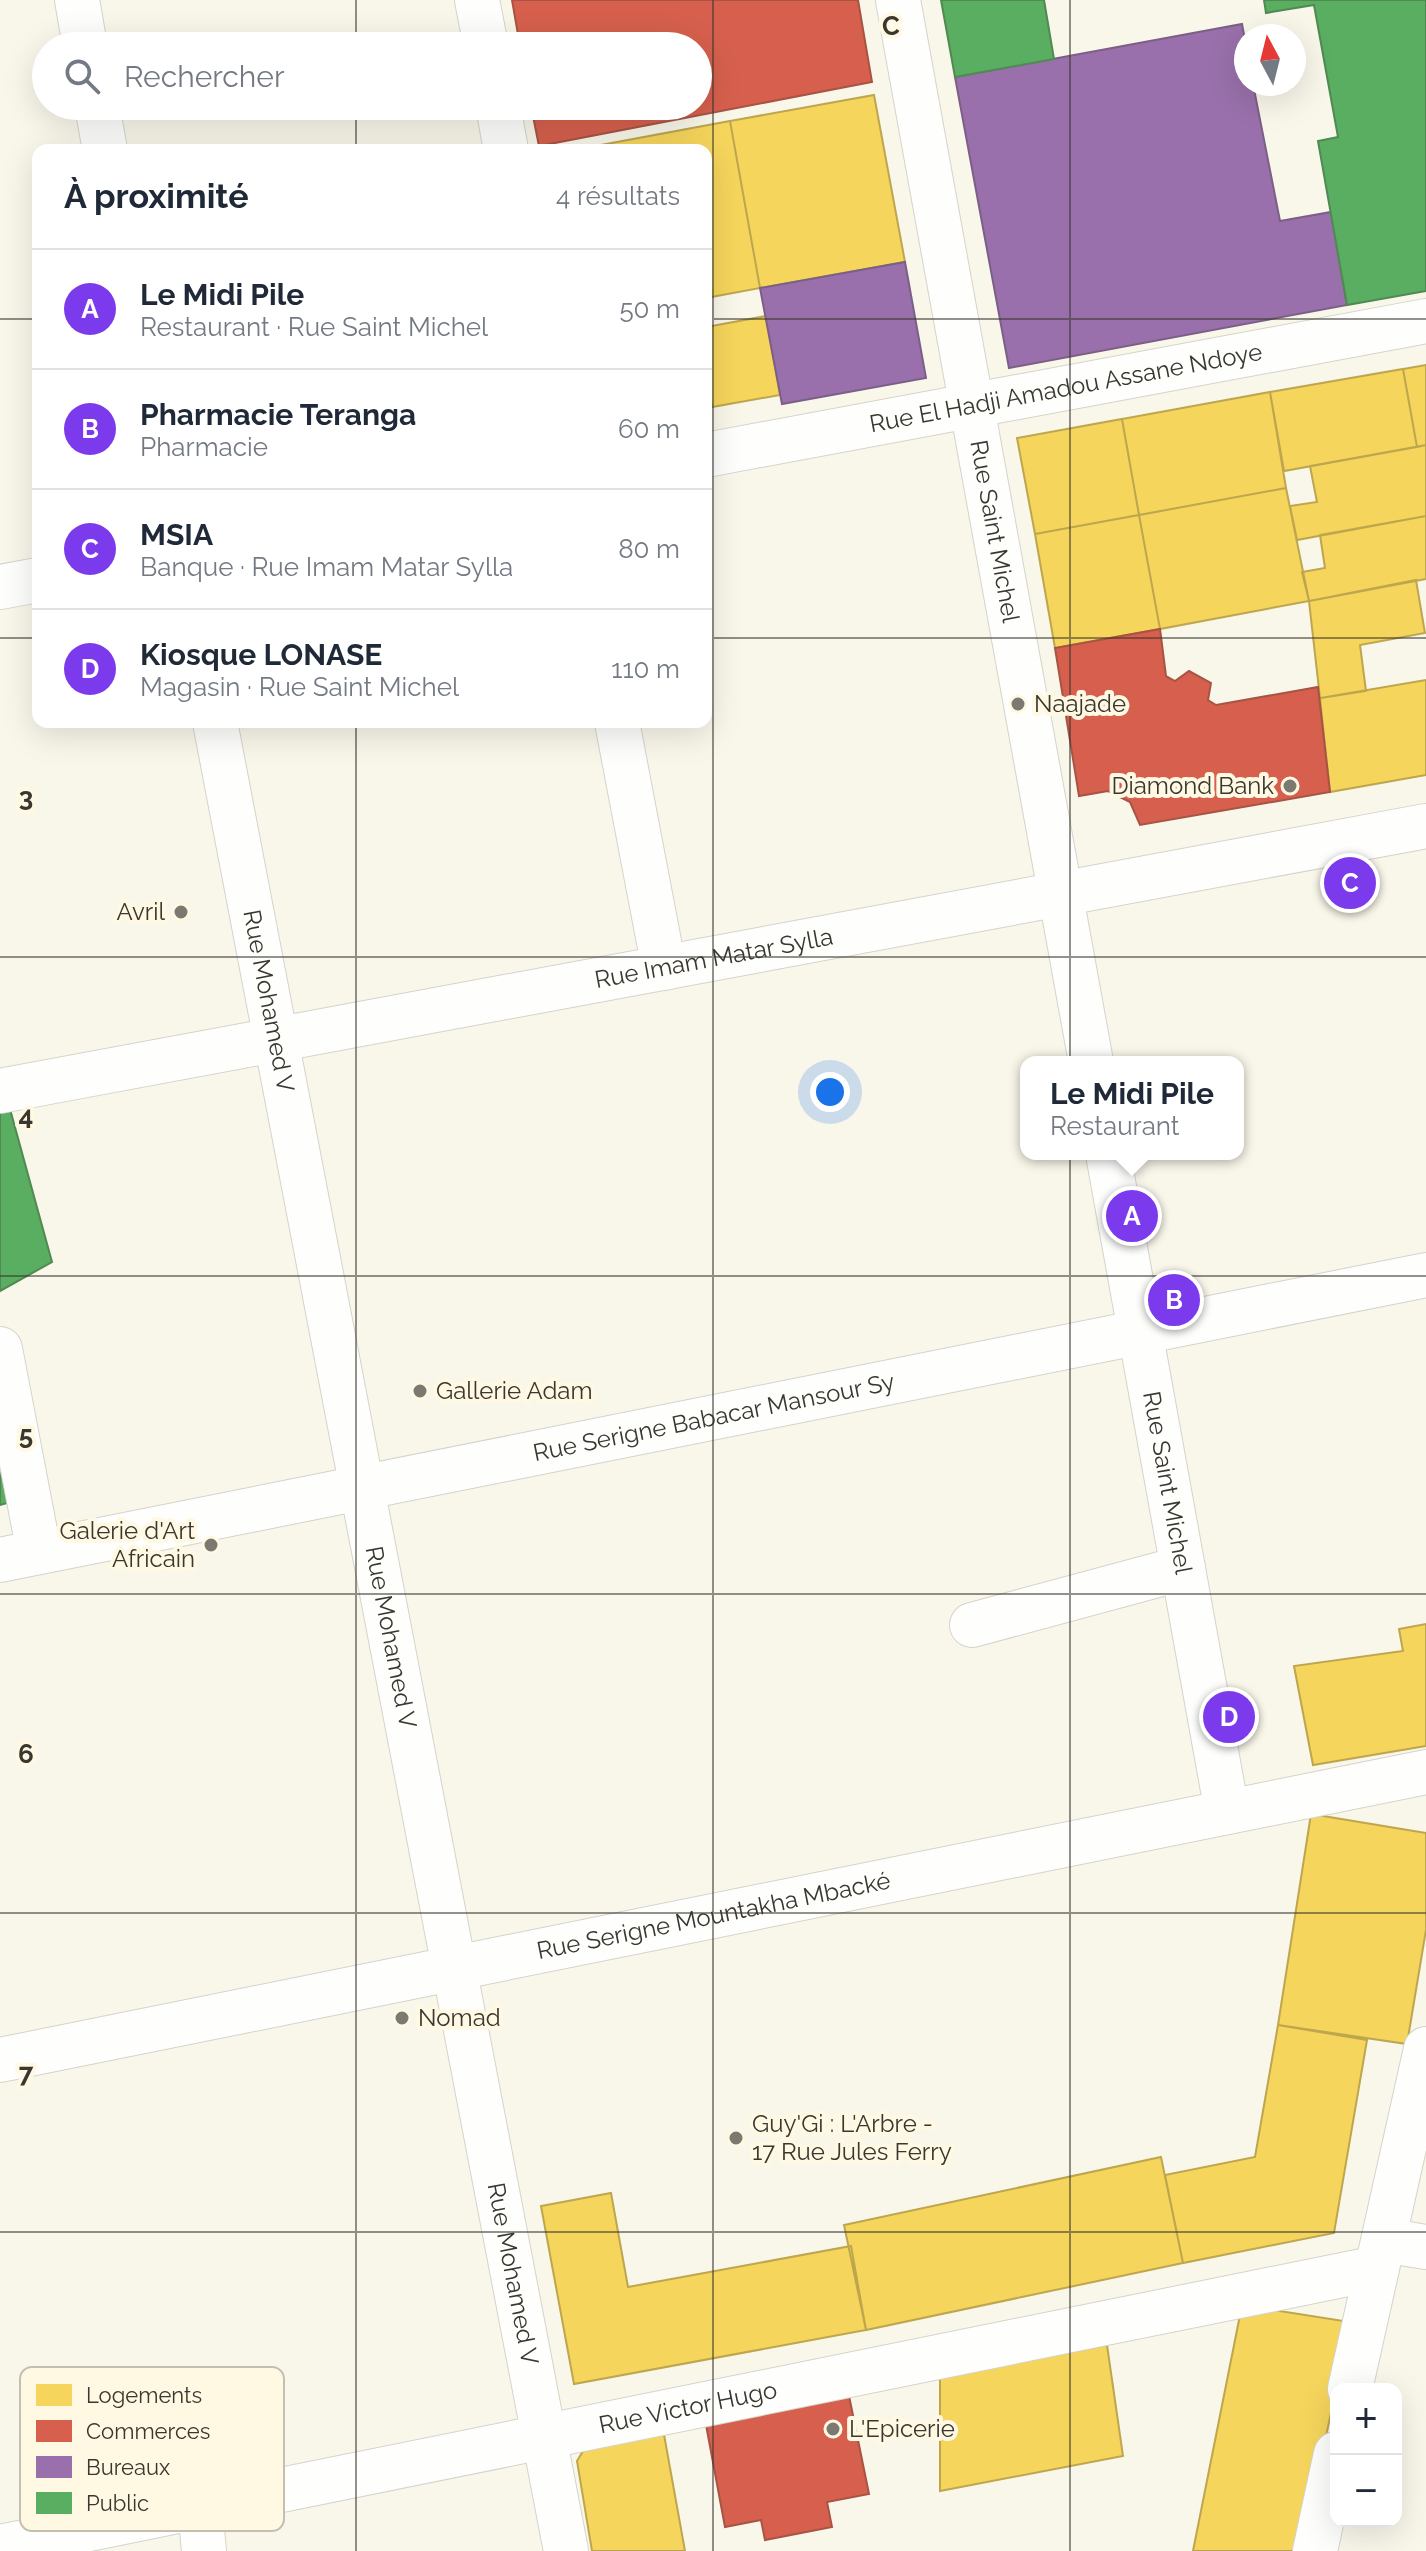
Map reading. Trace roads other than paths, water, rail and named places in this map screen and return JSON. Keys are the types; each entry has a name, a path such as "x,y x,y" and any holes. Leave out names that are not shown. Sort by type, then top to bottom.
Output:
{"street":[{"path":"77,0 83,32"},
{"path":"477,0 483,32"},
{"name":"Rue Saint Michel","path":"898,0 1090,1056"},
{"path":"100,120 104,144"},
{"path":"501,120 505,144"},
{"name":"Rue El Hadji Amadou Assane Ndoye","path":"712,454 1426,321"},
{"path":"0,587 32,581"},
{"name":"Rue Mohamed V","path":"216,728 566,2551"},
{"path":"618,728 664,968"},
{"name":"Rue Imam Matar Sylla","path":"0,1091 1426,826"},
{"name":"Rue Saint Michel","path":"1109,1160 1227,1812"},
{"name":"Rue Serigne Babacar Mansour Sy","path":"20,1556 1426,1275"},
{"path":"0,1349 20,1556"},
{"path":"972,1625 1183,1568"},
{"name":"Rue Serigne Mountakha Mbacké","path":"0,2060 1426,1772"},
{"path":"1351,2383 1426,2049"},
{"path":"1380,2254 1426,2247"},
{"name":"Rue Victor Hugo","path":"284,2490 544,2437 1380,2254"},
{"path":"1315,2551 1336,2455"},
{"name":"Rue Victor Hugo","path":"0,2548 83,2531"},
{"path":"202,2531 204,2551"}],"place":[{"name":"Naajade","path":"1018,704"},
{"name":"Diamond Bank","path":"1290,786"},
{"name":"MSIA","path":"1350,883"},
{"name":"Avril","path":"181,912"},
{"name":"Le Midi Pile","path":"1132,1216"},
{"name":"Pharmacie Teranga","path":"1174,1300"},
{"name":"Gallerie Adam","path":"420,1391"},
{"name":"Galerie d'Art Africain","path":"211,1545"},
{"name":"Kiosque LONASE","path":"1229,1717"},
{"name":"Nomad","path":"402,2018"},
{"name":"Guy'Gi : L'Arbre - 17 Rue Jules Ferry","path":"736,2138"},
{"name":"L'Epicerie","path":"833,2429"}]}
